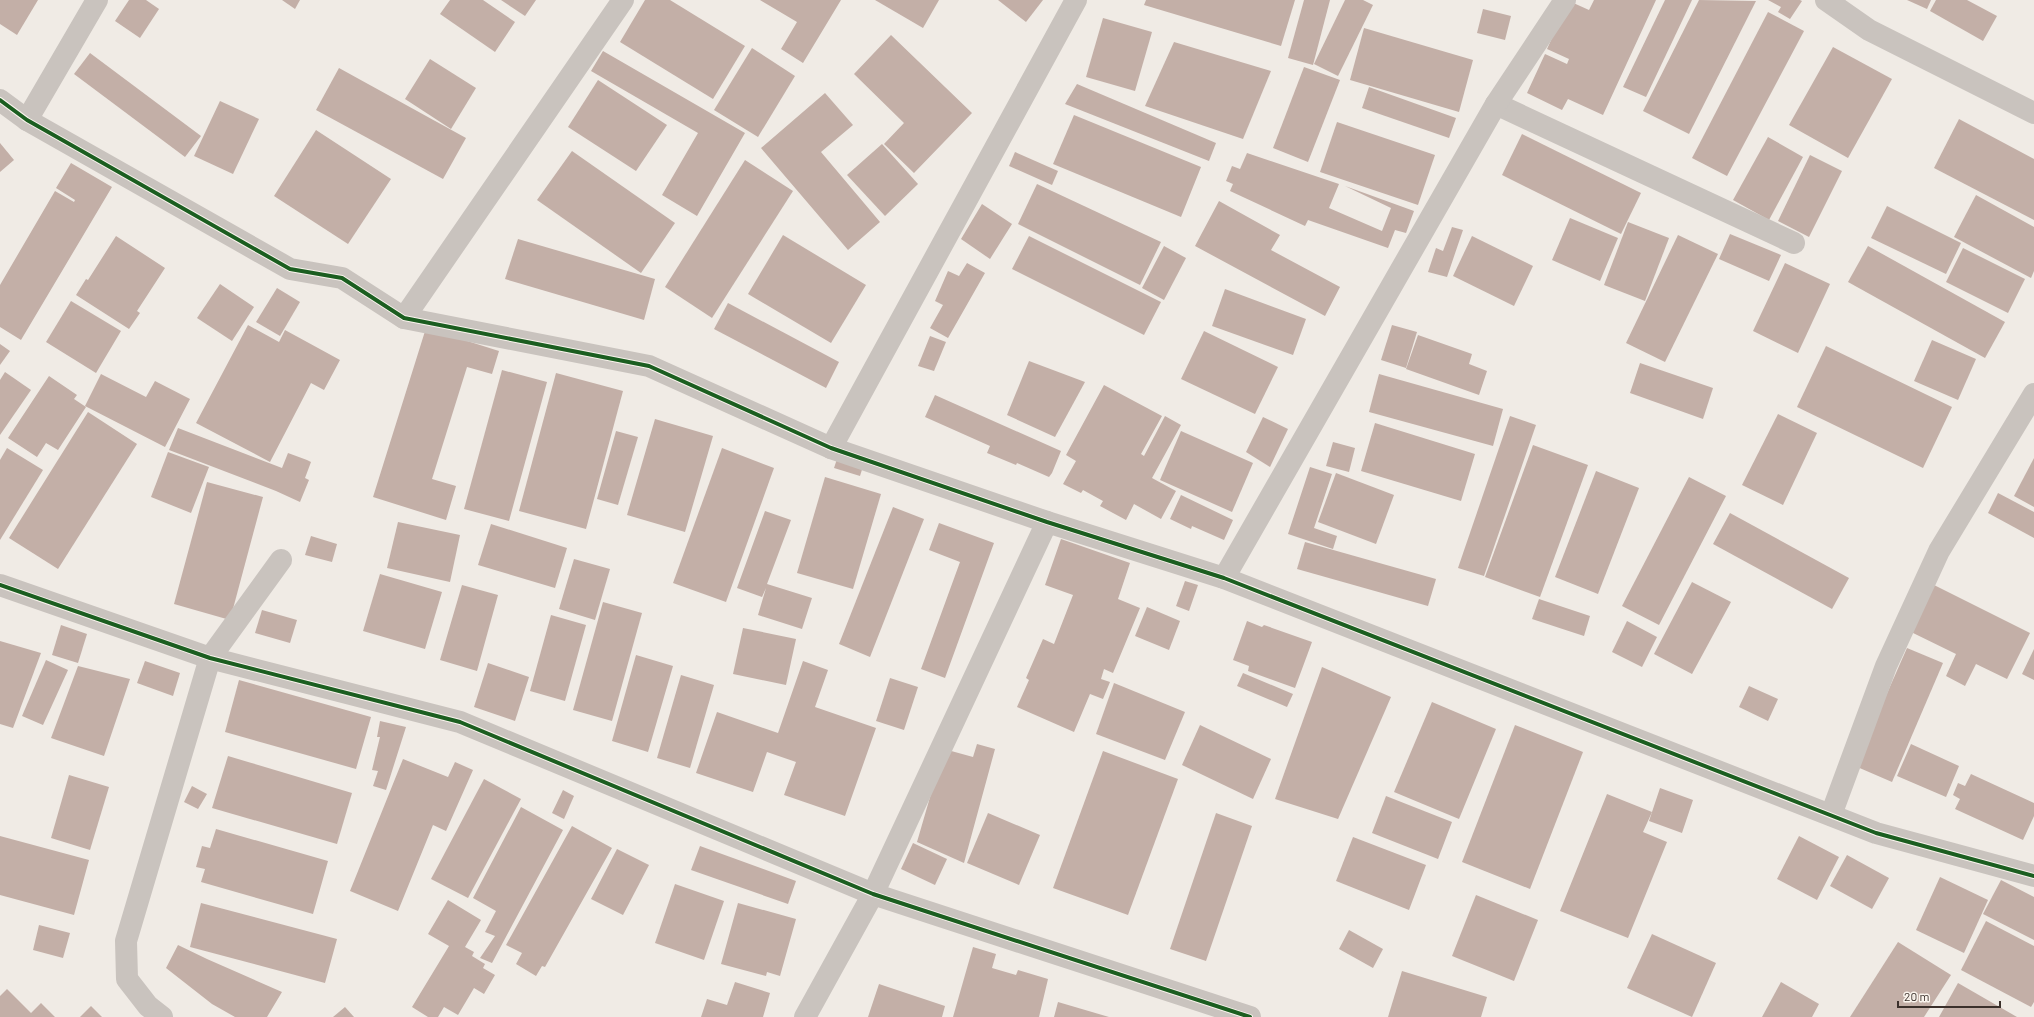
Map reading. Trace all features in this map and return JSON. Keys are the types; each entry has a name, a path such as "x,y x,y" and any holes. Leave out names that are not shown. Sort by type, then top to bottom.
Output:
{"street":[{"path":"28,120 97,0"},
{"path":"404,318 623,0"},
{"path":"831,448 1076,0"},
{"path":"1224,578 1496,104 1564,0"},
{"path":"1826,0 1869,30 2034,113"},
{"path":"0,100 28,120 290,269 342,278 404,318 650,366 831,448 1047,522 1224,578 1876,833 2034,876"},
{"path":"1496,104 1794,243"},
{"path":"1831,815 1886,666 1939,551 2034,394"},
{"path":"805,1017 873,894 1047,522"},
{"path":"162,1017 148,1006 127,978 126,941 210,658 280,560"},
{"path":"0,585 210,658 460,722 873,894 1250,1017"}],"building":[{"path":"0,0 38,0 17,35 0,24"},
{"path":"129,0 146,0 159,9 140,38 115,21"},
{"path":"282,0 300,0 295,9"},
{"path":"450,0 483,0 515,22 495,52 440,14"},
{"path":"501,0 536,0 525,16"},
{"path":"645,0 670,0 745,46 713,99 620,42"},
{"path":"760,0 841,0 803,63 781,49 797,22"},
{"path":"875,0 939,0 923,28"},
{"path":"998,0 1043,0 1026,22"},
{"path":"1146,0 1295,0 1281,46 1144,5"},
{"path":"1304,0 1330,0 1313,65 1288,58"},
{"path":"1345,0 1363,0 1373,5 1338,76 1314,64"},
{"path":"1594,0 1656,0 1603,115 1568,99 1562,110 1527,93 1545,54 1567,64 1569,59 1547,49 1569,1 1589,10"},
{"path":"1665,0 1692,0 1646,97 1623,87"},
{"path":"1699,0 1756,1 1689,134 1643,111"},
{"path":"1768,0 1802,1 1790,19 1778,12 1781,7"},
{"path":"1907,0 1931,0 1927,9"},
{"path":"1936,0 1967,0 1997,16 1983,41 1930,11"},
{"path":"1483,9 1511,16 1505,40 1477,33"},
{"path":"1768,12 1804,31 1727,176 1692,158"},
{"path":"1103,18 1152,32 1135,91 1086,77"},
{"path":"1364,28 1473,60 1459,112 1350,80"},
{"path":"891,35 972,113 914,173 884,144 904,123 854,74"},
{"path":"1174,42 1271,71 1243,139 1145,106"},
{"path":"1833,47 1892,79 1848,158 1789,125"},
{"path":"752,48 795,76 758,137 714,110"},
{"path":"603,51 745,133 697,216 662,195 698,133 591,71"},
{"path":"90,53 201,136 185,157 74,74"},
{"path":"430,59 476,88 451,129 405,99"},
{"path":"1304,67 1340,80 1308,162 1273,148"},
{"path":"339,68 466,138 443,179 316,110"},
{"path":"598,80 667,125 636,171 568,127"},
{"path":"1077,84 1216,143 1209,161 1065,104"},
{"path":"1369,87 1456,118 1449,138 1362,108"},
{"path":"825,93 853,125 821,152 880,222 848,250 761,148"},
{"path":"220,101 259,119 233,174 194,156"},
{"path":"1074,115 1201,167 1181,217 1053,164"},
{"path":"1959,119 2034,159 2034,220 1934,168"},
{"path":"1337,122 1435,155 1418,205 1320,172"},
{"path":"316,130 391,179 348,244 274,196"},
{"path":"1522,134 1641,193 1621,234 1502,175"},
{"path":"1768,137 1803,157 1769,220 1733,200"},
{"path":"0,143 14,160 0,172"},
{"path":"882,144 918,184 885,216 847,175"},
{"path":"572,151 675,223 641,273 537,200"},
{"path":"1015,152 1058,171 1052,185 1009,166"},
{"path":"1247,153 1339,184 1329,208 1382,231 1391,208 1345,186 1414,211 1406,233 1395,230 1388,248 1308,220 1305,226 1230,191 1233,184 1226,181 1232,166 1240,169"},
{"path":"1810,155 1842,171 1809,237 1778,221"},
{"path":"745,160 793,191 712,318 665,287"},
{"path":"71,163 112,187 21,340 0,327 0,285 55,191 74,202 75,200 56,188"},
{"path":"1037,184 1161,242 1140,285 1018,224"},
{"path":"1976,195 2034,227 2034,271 2031,278 1954,237"},
{"path":"1219,201 1280,235 1271,250 1340,287 1325,316 1195,246"},
{"path":"982,204 1012,224 990,259 961,239"},
{"path":"1887,206 1961,243 1946,274 1871,238"},
{"path":"1570,218 1618,238 1600,281 1552,260"},
{"path":"1628,222 1669,238 1645,301 1604,285"},
{"path":"1452,227 1463,230 1447,277 1428,272 1436,248 1443,251"},
{"path":"1730,234 1781,255 1769,281 1719,259"},
{"path":"783,235 866,285 831,343 748,294"},
{"path":"1678,235 1718,254 1665,362 1626,343"},
{"path":"116,236 165,268 137,311 140,313 129,329 76,295 86,279 88,280"},
{"path":"1029,236 1161,302 1144,335 1012,269"},
{"path":"1472,236 1533,266 1514,306 1453,276"},
{"path":"518,239 655,279 644,320 505,279"},
{"path":"1164,246 1186,258 1164,300 1142,288"},
{"path":"1868,246 2005,322 1985,358 1848,282"},
{"path":"1963,248 2025,279 2008,313 1946,282"},
{"path":"967,263 985,273 948,338 930,328 943,305 935,301 948,271 959,276"},
{"path":"1785,263 1830,284 1798,353 1753,331"},
{"path":"220,284 254,307 232,341 197,318"},
{"path":"277,288 300,302 280,336 256,322"},
{"path":"1225,289 1306,319 1293,355 1212,326"},
{"path":"71,301 121,331 96,373 46,342"},
{"path":"728,303 839,362 826,388 714,329"},
{"path":"248,325 279,342 285,330 340,360 324,390 311,383 270,462 196,423"},
{"path":"1392,325 1417,332 1406,368 1381,360"},
{"path":"426,328 499,351 492,374 467,367 432,479 456,486 446,520 373,497"},
{"path":"1204,331 1278,367 1255,414 1181,379"},
{"path":"1418,335 1472,354 1469,364 1487,371 1479,395 1406,369"},
{"path":"930,336 946,342 934,371 918,366"},
{"path":"1932,340 1976,359 1958,400 1914,381"},
{"path":"0,344 10,351 0,365"},
{"path":"1826,346 1952,407 1923,468 1797,407"},
{"path":"1029,361 1085,382 1055,437 1007,415"},
{"path":"1640,363 1713,388 1703,419 1630,393"},
{"path":"502,370 547,382 509,521 464,509"},
{"path":"5,372 31,390 0,435 0,380"},
{"path":"556,373 623,391 586,529 519,511"},
{"path":"101,374 146,397 155,381 190,399 165,447 85,406"},
{"path":"1379,374 1503,409 1493,446 1369,412"},
{"path":"49,376 77,395 74,399 86,407 58,450 46,443 37,457 8,438"},
{"path":"1104,385 1162,416 1141,454 1144,456 1165,416 1181,425 1152,478 1176,491 1161,519 1134,504 1126,520 1100,506 1103,501 1083,490 1081,493 1063,484 1076,461 1066,455"},
{"path":"935,395 1061,451 1052,473 1049,477 1017,463 1016,465 987,453 990,446 925,417"},
{"path":"88,412 137,444 58,569 9,538"},
{"path":"1778,414 1817,433 1783,505 1742,485"},
{"path":"1510,416 1536,425 1484,576 1458,568"},
{"path":"1263,417 1288,429 1270,467 1246,452"},
{"path":"655,419 713,436 685,532 627,515"},
{"path":"1375,423 1475,454 1461,501 1361,471"},
{"path":"178,428 282,468 288,453 311,462 305,478 309,480 300,502 276,491 169,450"},
{"path":"616,431 638,437 618,505 597,499"},
{"path":"1181,431 1253,463 1232,512 1160,480"},
{"path":"1333,442 1355,448 1349,472 1326,466"},
{"path":"1533,445 1588,465 1540,597 1485,577"},
{"path":"7,448 43,470 0,540 0,460"},
{"path":"722,448 774,468 726,602 673,583"},
{"path":"168,452 209,467 191,513 151,497"},
{"path":"839,453 865,460 860,476 834,468"},
{"path":"2034,458 2034,507 2014,496"},
{"path":"1310,467 1332,474 1314,528 1337,536 1333,549 1288,534"},
{"path":"1596,471 1639,488 1598,594 1555,577"},
{"path":"1336,473 1394,495 1376,544 1318,522"},
{"path":"825,477 881,494 853,589 797,573"},
{"path":"1689,477 1726,496 1659,625 1622,606"},
{"path":"207,482 263,497 230,620 174,604"},
{"path":"1998,493 2034,512 2034,538 1988,513"},
{"path":"1181,495 1233,520 1224,540 1192,526 1191,529 1170,519"},
{"path":"893,507 924,519 870,657 839,644"},
{"path":"765,511 791,520 767,584 812,598 802,629 758,615 766,588 762,597 737,588"},
{"path":"1730,513 1849,578 1832,609 1713,544"},
{"path":"398,522 460,535 450,582 387,568"},
{"path":"939,523 994,543 945,678 921,669 960,562 929,550"},
{"path":"491,524 567,548 555,588 478,565"},
{"path":"311,536 337,544 332,562 305,555"},
{"path":"1061,539 1130,563 1118,599 1140,608 1113,673 1104,669 1101,679 1110,682 1103,699 1090,694 1074,732 1017,707 1029,680 1026,678 1043,639 1054,644 1073,595 1045,585"},
{"path":"1305,542 1436,579 1428,606 1297,569"},
{"path":"574,559 610,569 595,620 559,609"},
{"path":"380,574 442,592 425,649 363,631"},
{"path":"1185,581 1198,585 1189,611 1176,606"},
{"path":"1692,582 1731,602 1692,674 1654,654"},
{"path":"462,585 498,595 477,671 440,660"},
{"path":"1934,585 2030,633 2007,679 1976,664 1965,686 1946,676 1956,654 1911,632"},
{"path":"1539,599 1590,616 1584,636 1532,619"},
{"path":"603,602 642,613 612,721 573,710"},
{"path":"1147,607 1180,621 1169,650 1135,636"},
{"path":"262,610 297,620 290,643 255,633"},
{"path":"551,615 586,625 565,701 530,691"},
{"path":"1247,621 1262,627 1264,625 1312,642 1295,688 1248,671 1249,666 1233,660"},
{"path":"1627,621 1657,637 1642,667 1612,652"},
{"path":"61,625 87,634 78,663 52,655"},
{"path":"743,628 796,639 786,685 733,674"},
{"path":"0,641 41,653 13,728 0,724"},
{"path":"1907,648 1943,663 1892,782 1855,766"},
{"path":"2034,649 2034,680 2022,674"},
{"path":"636,655 673,666 648,752 612,741"},
{"path":"46,660 68,670 43,725 22,716"},
{"path":"145,661 180,673 173,696 137,683"},
{"path":"803,661 828,670 815,707 876,728 845,816 784,795 796,762 767,752 753,792 696,773 717,712 778,733"},
{"path":"488,663 529,677 515,721 474,707"},
{"path":"78,666 130,679 104,756 51,738"},
{"path":"1322,667 1391,697 1338,819 1275,799"},
{"path":"1243,673 1293,694 1287,707 1237,686"},
{"path":"681,675 714,685 690,768 657,758"},
{"path":"890,678 918,687 904,730 876,721"},
{"path":"239,680 371,717 356,769 225,732"},
{"path":"1114,683 1185,712 1165,760 1096,734"},
{"path":"1749,686 1778,699 1768,721 1739,707"},
{"path":"1432,702 1496,729 1459,819 1394,792"},
{"path":"380,721 406,727 386,790 373,786 378,771 372,770 380,737 377,737"},
{"path":"1200,725 1271,759 1253,799 1182,765"},
{"path":"1515,725 1583,752 1530,889 1462,862"},
{"path":"977,744 995,749 964,863 917,842 944,749 973,757"},
{"path":"1911,744 1959,766 1946,797 1897,776"},
{"path":"1103,751 1178,779 1128,915 1053,888"},
{"path":"228,756 352,793 337,844 212,808"},
{"path":"403,759 448,777 455,762 473,770 446,831 433,825 398,911 350,891"},
{"path":"1971,774 2034,803 2034,816 2023,840 1955,809 1960,799 1953,795 1958,783 1965,786"},
{"path":"69,775 109,787 90,850 51,838"},
{"path":"484,779 521,799 468,898 431,879"},
{"path":"192,786 207,794 198,809 184,802"},
{"path":"1660,788 1693,800 1682,833 1649,821"},
{"path":"563,790 574,796 564,819 552,813"},
{"path":"1607,794 1652,812 1643,832 1667,842 1628,938 1560,911"},
{"path":"1386,796 1452,822 1438,859 1372,833"},
{"path":"521,807 563,830 492,963 480,958 495,936 485,932 496,911 473,898"},
{"path":"988,813 1040,835 1019,885 967,863"},
{"path":"1216,813 1252,826 1206,961 1170,949"},
{"path":"572,826 612,848 545,967 542,966 536,976 516,964 522,953 506,945"},
{"path":"216,829 328,861 313,914 201,882 205,869 196,867 202,846 210,848"},
{"path":"0,836 89,860 74,915 0,895"},
{"path":"1799,836 1839,857 1817,900 1777,879"},
{"path":"1353,837 1426,865 1409,910 1336,881"},
{"path":"913,843 947,859 935,885 901,869"},
{"path":"700,846 796,881 788,904 691,870"},
{"path":"617,849 649,865 623,915 591,899"},
{"path":"1847,855 1889,878 1872,909 1830,886"},
{"path":"1940,877 1988,900 1964,953 1916,930"},
{"path":"2001,880 2034,897 2034,940 1983,914"},
{"path":"675,884 724,901 704,960 655,943"},
{"path":"1476,895 1538,920 1514,981 1452,956"},
{"path":"448,900 481,920 465,947 474,952 472,956 485,964 483,968 495,975 484,994 474,988 458,1015 444,1007 438,1017 428,1017 412,1007 449,946 428,934"},
{"path":"201,903 337,939 325,983 190,947"},
{"path":"738,903 796,919 780,976 767,972 766,976 721,964"},
{"path":"1986,921 2034,946 2034,1002 2031,1007 1961,970"},
{"path":"39,925 70,933 63,958 33,950"},
{"path":"1349,930 1383,949 1373,968 1339,949"},
{"path":"1652,934 1716,963 1692,1017 1627,988"},
{"path":"1898,942 1951,975 1924,1017 1850,1017"},
{"path":"178,945 282,992 267,1017 235,1017 212,1004 166,968"},
{"path":"973,947 996,954 992,968 1016,975 1018,970 1048,979 1039,1017 953,1017"},
{"path":"1402,971 1487,997 1481,1017 1388,1017"},
{"path":"735,982 770,993 763,1017 701,1017 707,999 727,1005"},
{"path":"1781,982 1819,1004 1812,1017 1762,1017"},
{"path":"1958,983 2017,1017 1939,1017"},
{"path":"879,984 945,1006 942,1017 868,1017"},
{"path":"7,989 31,1013 41,1003 55,1017 0,1017 0,996"},
{"path":"1058,1002 1109,1017 1054,1017"},
{"path":"91,1006 102,1017 80,1017"},
{"path":"345,1007 354,1017 333,1017"}],"cycle path":[{"path":"0,100 27,120 290,269 342,278 404,318 649,366 831,448 1047,522 1224,578 1876,833 2034,876"},
{"path":"0,585 210,658 460,722 873,894 1250,1017"}]}
